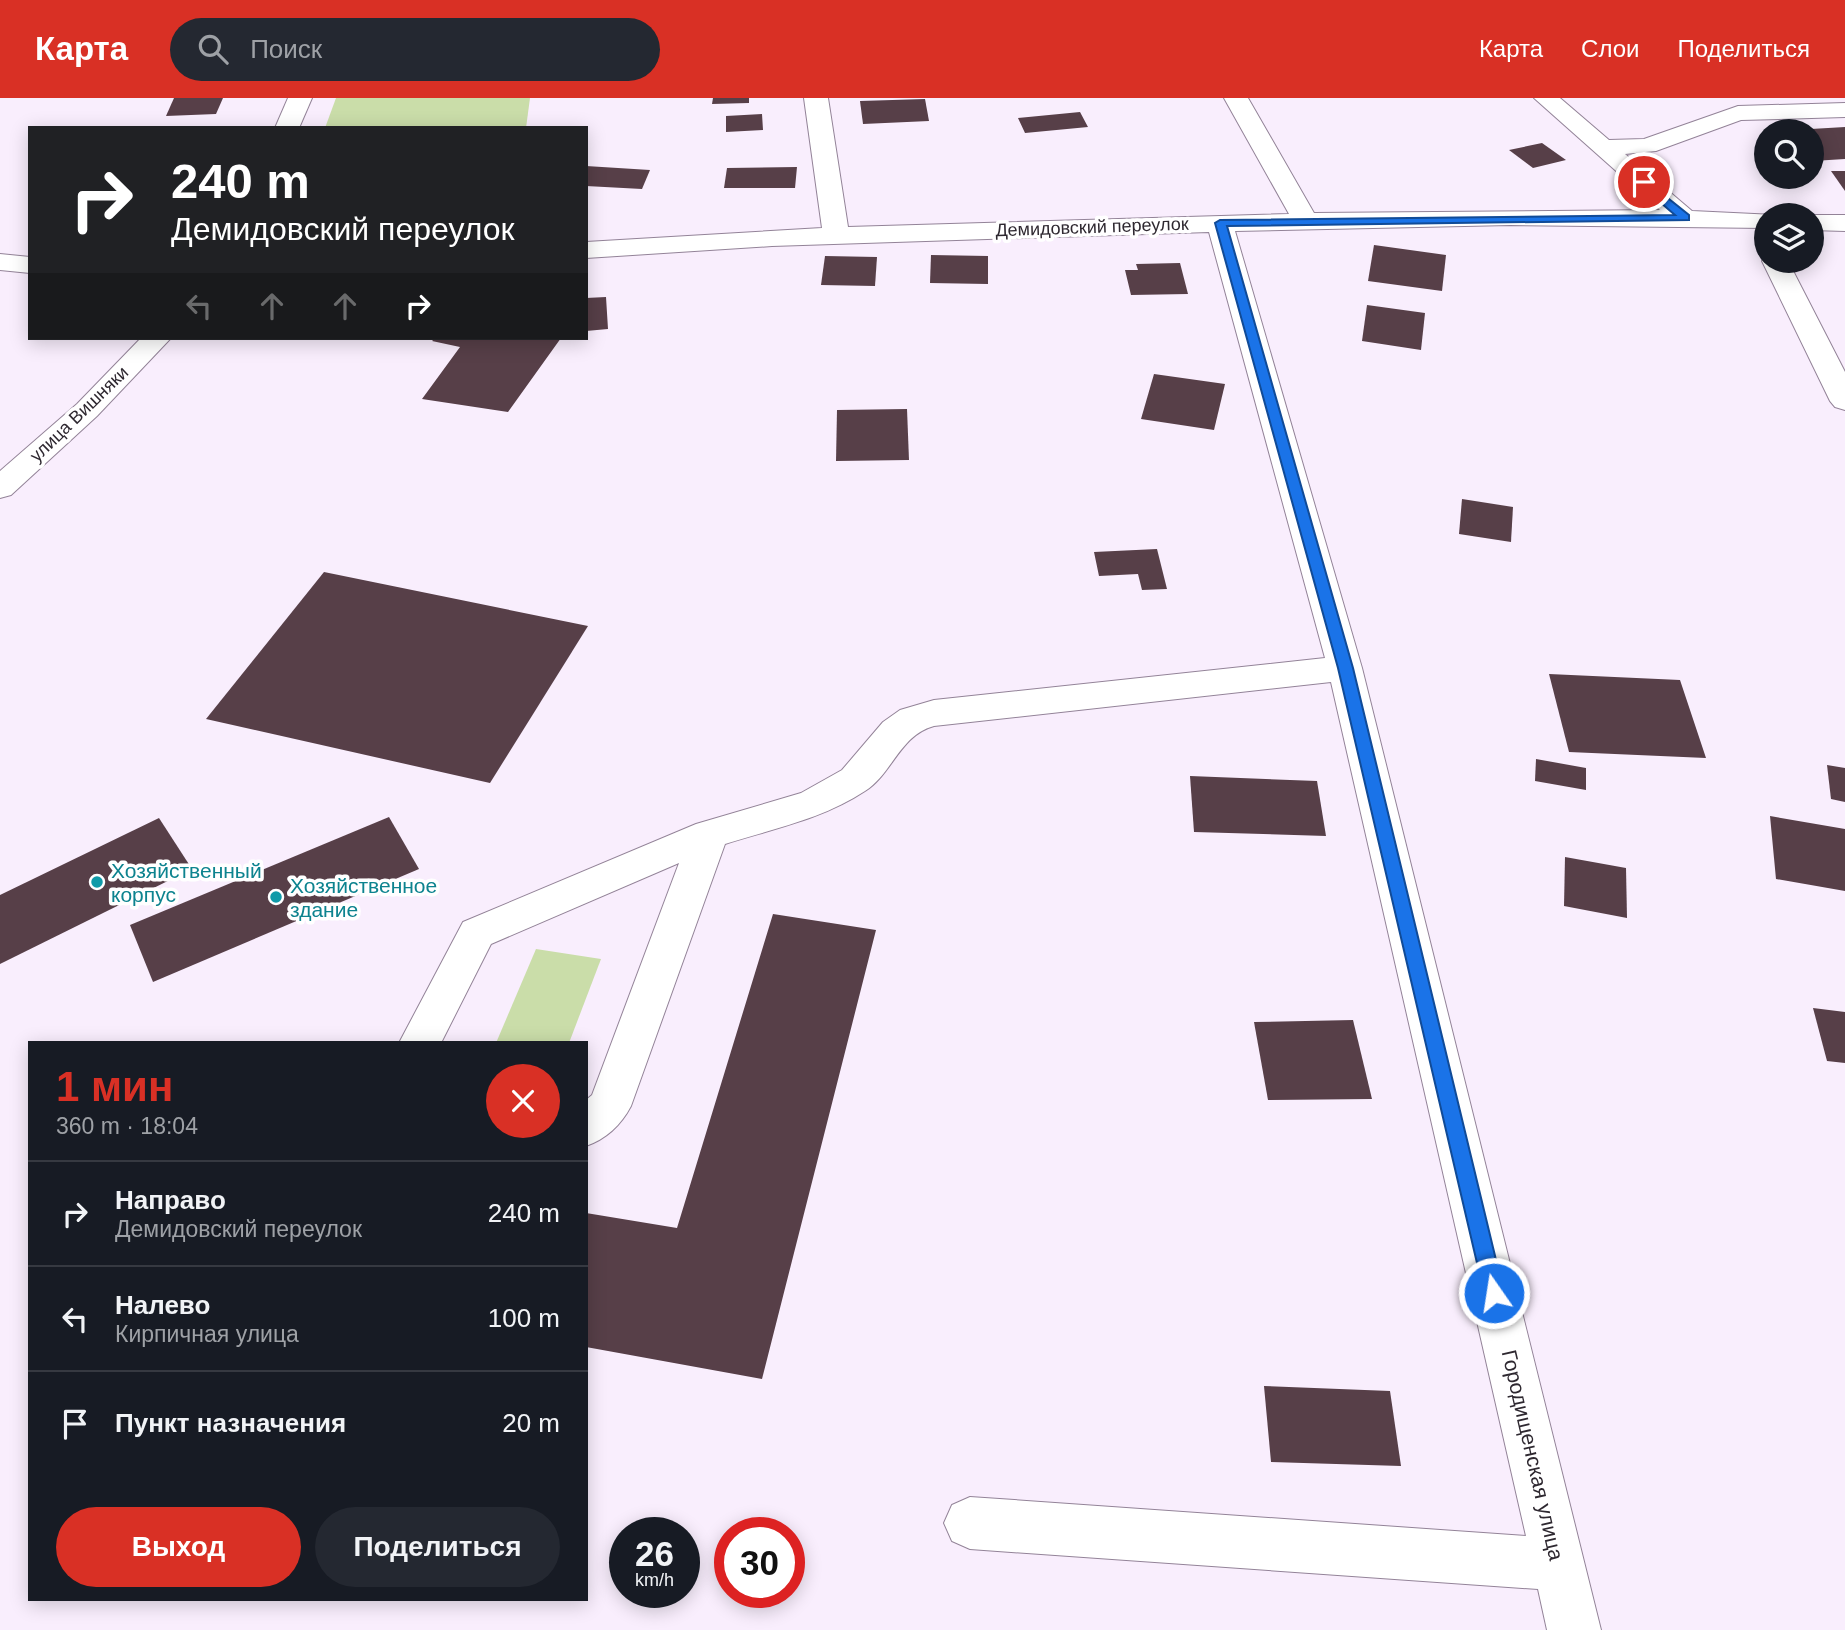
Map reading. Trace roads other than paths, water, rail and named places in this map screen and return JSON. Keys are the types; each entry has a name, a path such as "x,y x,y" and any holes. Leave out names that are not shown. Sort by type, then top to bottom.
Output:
{"street":[{"path":"288,126 300,98"},
{"path":"816,98 836,236"},
{"path":"1236,98 1305,220"},
{"path":"1546,98 1685,218"},
{"path":"1603,147 1647,146 1738,113 1845,110"},
{"name":"Демидовский переулок","path":"588,250 836,236 1305,220 1685,218 1754,227"},
{"path":"1824,222 1845,223"},
{"name":"Городищенская улица","path":"1220,223 1345,668 1574,1630"},
{"path":"0,262 28,265"},
{"path":"1781,273 1845,401"},
{"name":"улица Вишняки","path":"0,488 87,410 155,340"},
{"path":"421,1041 477,933 709,834 813,803 855,780 896,731 913,719 945,712 1345,668"},
{"path":"588,1125 609,1106 709,834"},
{"path":"970,1523 1559,1564"}],"place":[{"name":"Хозяйственный корпус","path":"97,882"},
{"name":"Хозяйственное здание","path":"276,897"}]}
